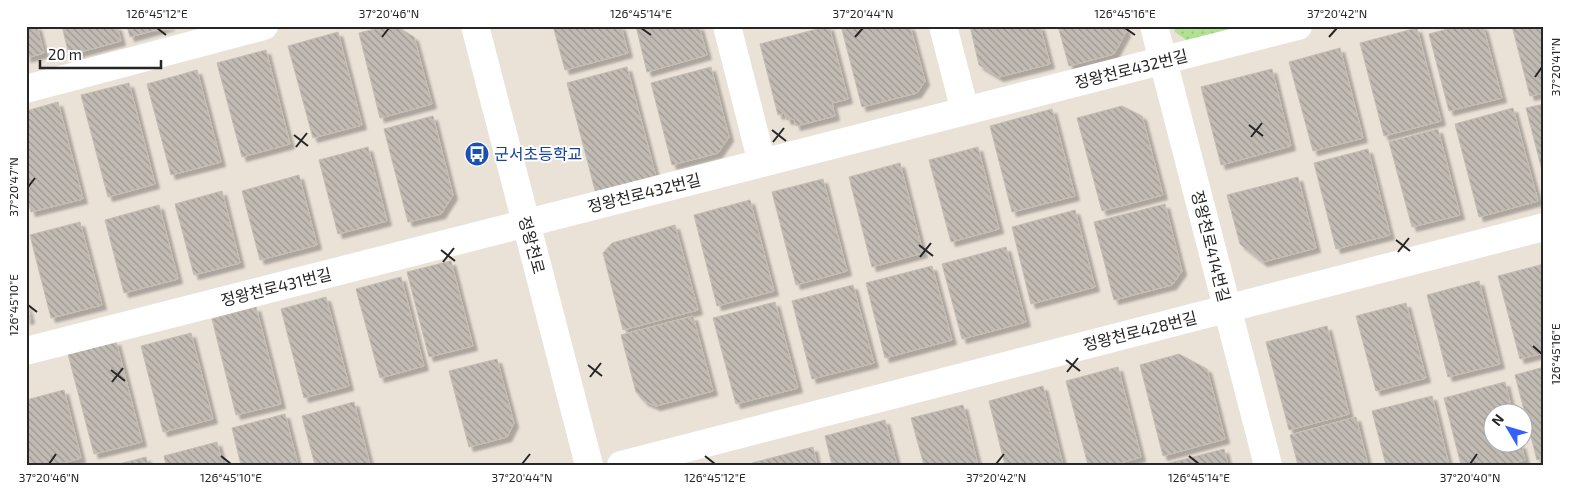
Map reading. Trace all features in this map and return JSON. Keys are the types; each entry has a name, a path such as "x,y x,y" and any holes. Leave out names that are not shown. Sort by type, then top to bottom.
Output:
{"street":[{"path":"26,89 264,26"},
{"name":"정왕천로","path":"475,26 589,465"},
{"path":"727,26 762,163"},
{"path":"943,26 965,111"},
{"name":"정왕천로414번길","path":"1154,26 1268,465"},
{"name":"정왕천로432번길","path":"526,223 1298,26"},
{"name":"정왕천로431번길","path":"26,351 526,223"},
{"name":"정왕천로428번길","path":"621,465 1544,227"}],"green space":[{"path":"1174,26 1255,26 1192,44 1175,32"}],"building":[{"path":"26,26 37,26 44,53 26,58"},
{"path":"62,26 117,26 121,41 69,55"},
{"path":"127,26 170,26 130,37"},
{"path":"387,26 396,26 414,37 432,104 380,118 359,33"},
{"path":"553,26 621,26 628,53 565,70"},
{"path":"636,26 699,26 707,55 647,72"},
{"path":"829,26 848,99 832,103 835,116 796,126 794,119 787,120 784,113 778,115 760,44"},
{"path":"841,26 910,26 925,81 917,93 862,107"},
{"path":"970,26 1040,26 1050,64 999,77 979,65"},
{"path":"1058,26 1124,26 1126,32 1114,54 1069,66"},
{"path":"1459,26 1483,26 1502,98 1449,111 1429,34"},
{"path":"1512,26 1544,26 1544,93 1530,96"},
{"path":"1417,28 1441,121 1384,136 1360,43"},
{"path":"338,32 362,125 313,138 288,46"},
{"path":"1340,48 1363,138 1313,151 1289,62"},
{"path":"266,50 290,144 242,157 217,63"},
{"path":"627,67 656,177 596,194 567,83"},
{"path":"711,67 729,137 718,153 672,165 651,83"},
{"path":"1272,69 1291,146 1221,165 1201,87"},
{"path":"197,70 221,162 171,175 147,84"},
{"path":"129,83 155,184 108,197 81,95"},
{"path":"58,102 83,199 31,212 26,193 26,111"},
{"path":"1544,104 1544,178 1526,108"},
{"path":"1122,106 1142,116 1163,195 1102,211 1077,118"},
{"path":"1513,108 1538,201 1479,217 1455,124"},
{"path":"1052,109 1075,196 1012,212 990,126"},
{"path":"433,116 453,195 441,214 408,222 384,129"},
{"path":"1438,129 1460,215 1412,227 1389,142"},
{"path":"368,147 387,221 338,234 319,160"},
{"path":"978,147 999,229 951,242 929,160"},
{"path":"1368,149 1390,235 1336,249 1314,163"},
{"path":"900,163 923,253 872,267 849,177"},
{"path":"299,175 317,245 260,260 242,191"},
{"path":"1298,177 1316,248 1263,262 1240,244 1227,195"},
{"path":"823,179 847,271 796,285 772,192"},
{"path":"222,191 240,263 194,275 175,204"},
{"path":"750,200 774,291 717,306 694,215"},
{"path":"1165,204 1182,271 1172,285 1114,300 1094,222"},
{"path":"159,205 178,279 124,293 105,220"},
{"path":"1075,210 1095,287 1031,304 1012,227"},
{"path":"80,222 102,305 51,318 30,235"},
{"path":"675,225 698,310 623,330 603,253 612,243"},
{"path":"1006,247 1026,322 962,339 942,264"},
{"path":"451,261 473,346 429,357 407,272"},
{"path":"1544,264 1544,353 1520,359 1498,276"},
{"path":"932,266 952,340 885,358 866,283"},
{"path":"401,277 424,366 380,378 356,289"},
{"path":"1479,281 1500,364 1448,377 1427,295"},
{"path":"853,285 874,363 812,379 792,301"},
{"path":"326,297 349,386 304,398 281,309"},
{"path":"775,302 798,388 736,404 713,318"},
{"path":"26,303 30,319 26,320"},
{"path":"1406,303 1426,378 1376,391 1356,316"},
{"path":"256,307 281,404 236,415 212,319"},
{"path":"693,316 713,391 656,406 644,401 636,392 621,335"},
{"path":"1327,326 1349,414 1289,430 1266,342"},
{"path":"191,333 213,419 163,432 141,346"},
{"path":"116,341 142,442 94,454 68,354"},
{"path":"1179,354 1207,369 1225,439 1163,456 1140,365"},
{"path":"497,359 514,423 507,437 469,447 449,371"},
{"path":"1118,367 1141,457 1114,465 1088,465 1066,381"},
{"path":"1544,367 1544,458 1537,460 1532,441 1532,404 1523,404 1515,375"},
{"path":"1505,382 1510,404 1482,404 1482,454 1524,454 1525,460 1506,465 1461,465 1444,398"},
{"path":"1043,386 1063,465 1005,465 989,401"},
{"path":"64,390 81,458 56,465 26,465 26,400"},
{"path":"1432,396 1449,465 1386,465 1372,411"},
{"path":"354,402 370,465 315,465 302,416"},
{"path":"963,405 978,465 924,465 911,418"},
{"path":"285,414 298,465 241,465 232,428"},
{"path":"1356,417 1368,465 1298,465 1290,435"},
{"path":"885,420 897,465 832,465 825,436"},
{"path":"217,442 223,465 166,465 164,456"},
{"path":"813,447 817,465 753,465 752,463"},
{"path":"1224,449 1228,465 1162,465"},
{"path":"146,457 148,465 115,465"}],"place":[{"name":"군서초등학교","path":"477,154"}]}
